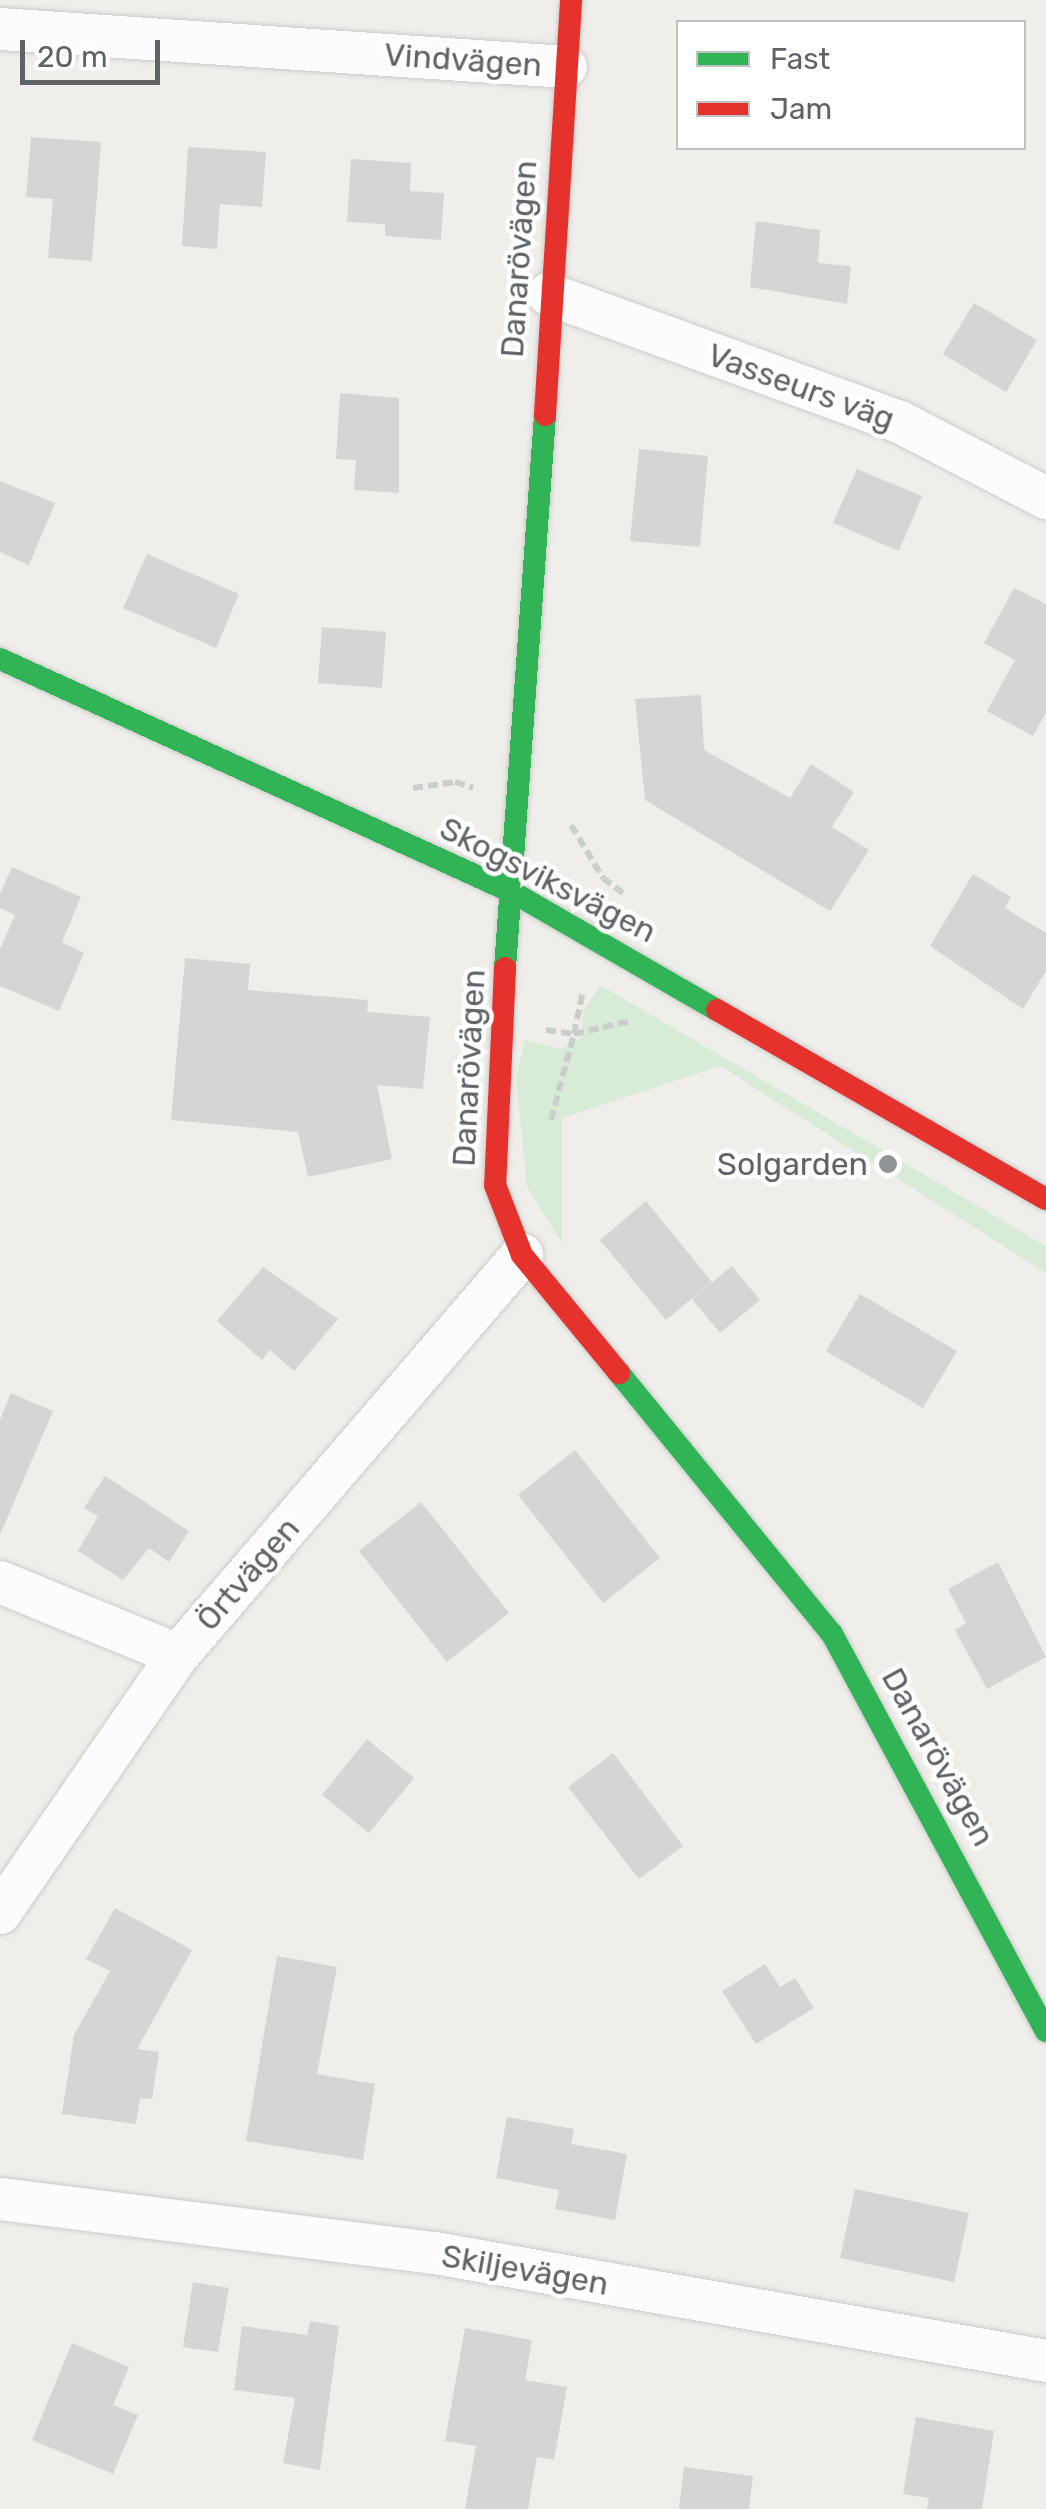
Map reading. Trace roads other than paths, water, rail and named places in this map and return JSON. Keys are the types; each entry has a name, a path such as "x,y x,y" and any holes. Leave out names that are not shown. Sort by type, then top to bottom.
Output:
{"street":[{"name":"Danarövägen","path":"572,0 548,294 514,893 499,1022 495,1186 522,1255 832,1634 1046,2031"},
{"name":"Vindvägen","path":"0,29 566,67"},
{"name":"Vasseurs väg","path":"548,294 900,422 1046,498"},
{"name":"Skogsviksvägen","path":"0,660 514,893 1046,1198"},
{"name":"Örtvägen","path":"0,1913 178,1655 522,1255"},
{"path":"0,1582 178,1655"},
{"name":"Skiljevägen","path":"0,2199 436,2253 1046,2361"}],"place":[{"name":"Solgarden","path":"888,1164"}]}
